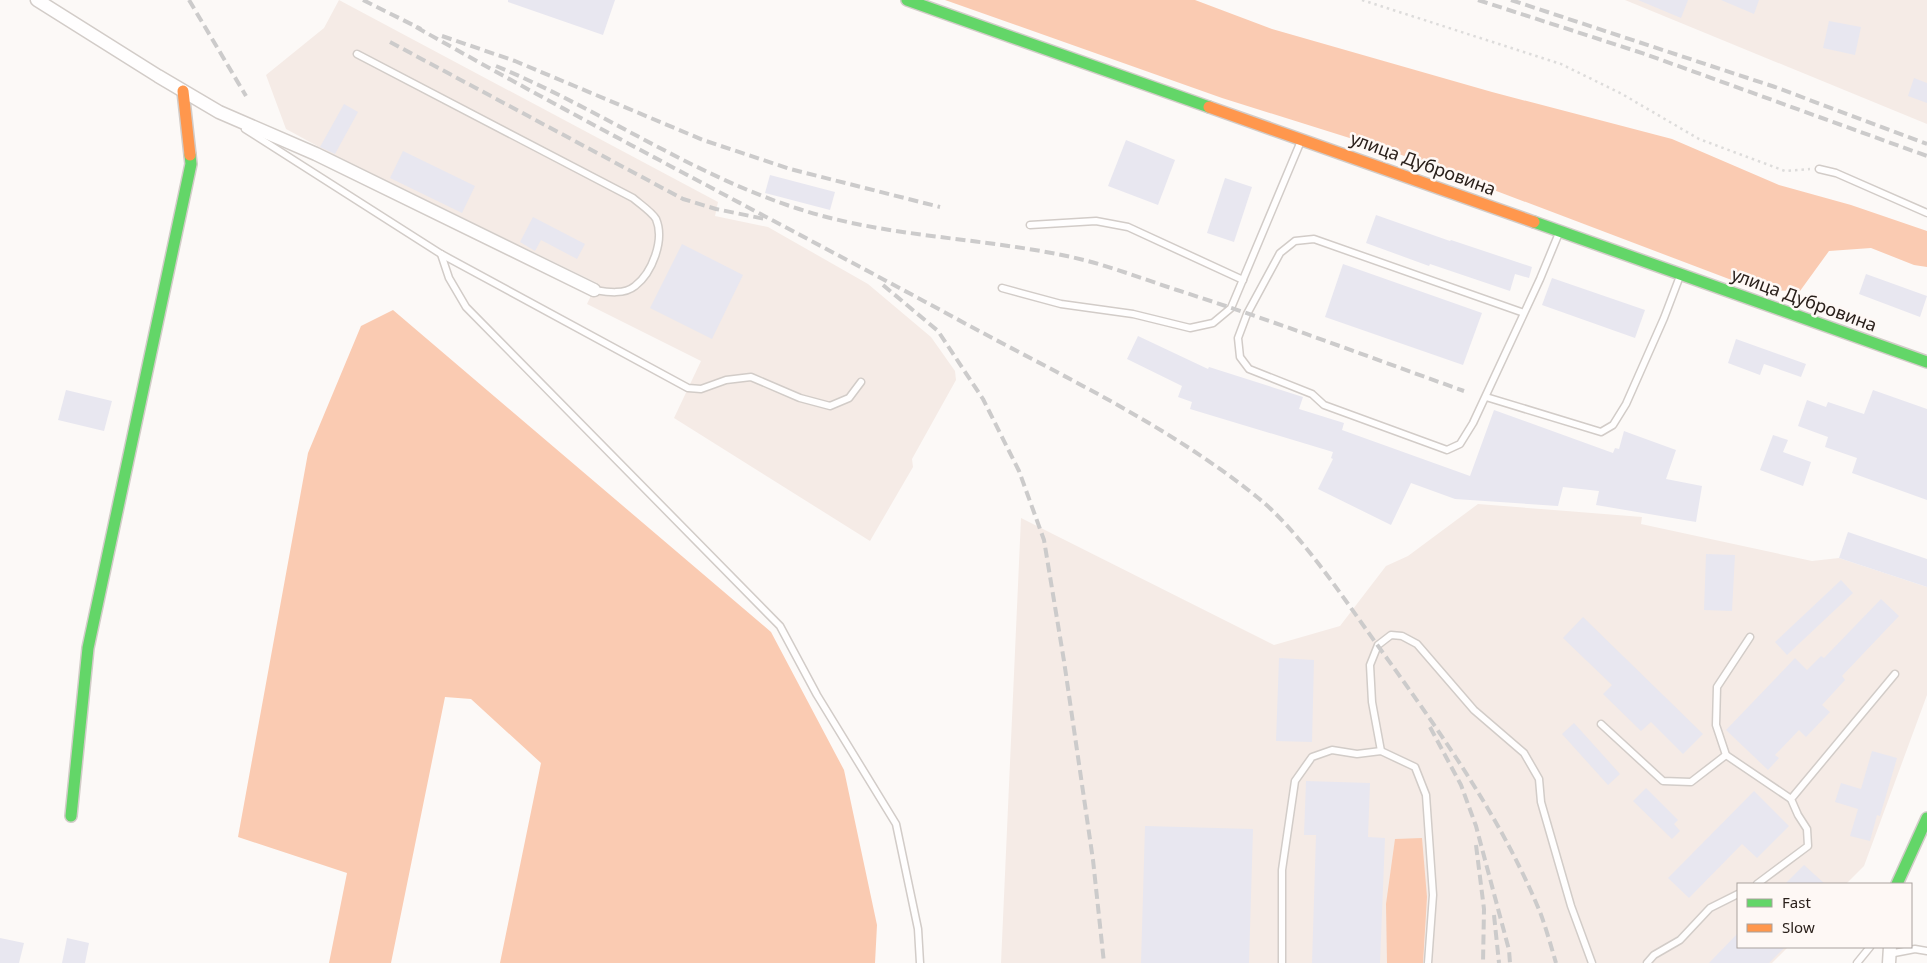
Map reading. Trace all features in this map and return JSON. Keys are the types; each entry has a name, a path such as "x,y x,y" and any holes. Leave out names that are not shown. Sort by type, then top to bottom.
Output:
{"main road":[{"name":"улица Дубровина","path":"907,0 1927,362"},
{"path":"72,816 88,648 191,164 183,91"},
{"path":"1897,883 1927,818"}],"street":[{"path":"37,0 219,112 316,154 594,290"}],"lane":[{"path":"357,54 633,198 656,219 659,239 653,262 643,278 634,287 610,293 594,290"},
{"path":"219,112 441,254 688,388 701,389 726,380 750,377 800,398 830,406 849,398 861,382"},
{"path":"1002,288 1061,304 1133,314 1190,328 1213,324 1231,308 1302,140"},
{"path":"1820,169 1927,213"},
{"path":"1030,225 1096,222 1128,227 1243,280"},
{"path":"1524,313 1314,238 1295,241 1280,253 1247,314 1238,338 1240,357 1250,369 1312,394 1324,405 1447,450 1460,444 1473,423 1486,397 1524,313 1560,232"},
{"path":"441,254 449,278 466,307 780,626 817,695 896,824 918,929 920,963"},
{"path":"1486,397 1601,432 1613,425 1644,366 1680,274"},
{"path":"1381,751 1372,702 1370,665 1378,645 1391,635 1402,636 1417,644 1474,710 1524,753 1539,779 1541,802 1560,868 1571,906 1592,963"},
{"path":"1750,636 1718,687 1716,725 1726,755 1791,799 1807,829 1808,846 1758,883"},
{"path":"1791,799 1895,674"},
{"path":"1601,724 1663,781 1691,782 1726,755"},
{"path":"1282,963 1282,870 1295,781 1312,756 1332,750 1357,754 1381,751 1415,767 1426,795 1432,895 1428,963"},
{"path":"1647,963 1654,955 1680,940 1710,908 1737,894"},
{"path":"1857,963 1869,948"},
{"path":"1889,955 1916,950 1927,951"}],"path":[{"path":"1362,0 1561,64 1622,94 1698,139 1786,171 1820,169"}],"shaded area":[{"path":"339,0 718,202 715,216 768,227 868,284 931,337 955,371 956,380 912,459 913,467 870,541 674,418 701,361 587,304 597,283 334,155 286,129 266,75 324,28"},
{"path":"945,0 1195,0 1272,29 1492,92 1672,139 1779,185 1851,205 1927,231 1927,267 1914,265 1871,248 1829,251 1800,291 1758,290 1391,151 1222,98"},
{"path":"1625,0 1927,0 1927,124"},
{"path":"393,310 771,632 844,770 877,925 875,963 500,963 541,763 471,699 445,697 391,963 329,963 347,873 238,837 308,453 361,326"},
{"path":"1478,504 1642,517 1641,524 1812,561 1839,558 1927,587 1927,695 1864,866 1847,883 1737,883 1737,948 1787,948 1772,963 1001,963 1021,518 1274,645 1340,626 1386,566 1408,556"},
{"path":"1422,838 1427,897 1423,963 1387,963 1386,904 1395,839"}],"building":[{"path":"508,0 615,0 603,35 508,2"},
{"path":"1638,0 1688,0 1681,18"},
{"path":"1721,0 1759,0 1754,14"},
{"path":"1829,21 1861,27 1855,55 1823,48"},
{"path":"1914,78 1927,83 1927,103 1908,96"},
{"path":"344,104 358,112 335,154 320,147"},
{"path":"1126,140 1175,160 1158,205 1108,186"},
{"path":"403,151 475,186 462,213 390,178"},
{"path":"770,175 835,192 830,210 765,193"},
{"path":"1225,178 1252,187 1234,242 1207,233"},
{"path":"1376,215 1532,267 1529,278 1515,274 1510,291 1430,264 1429,266 1366,243"},
{"path":"533,217 585,244 577,259 541,240 535,251 520,242"},
{"path":"682,244 743,275 712,339 650,308"},
{"path":"1343,264 1482,313 1463,365 1325,317"},
{"path":"1866,274 1927,296 1920,317 1859,294"},
{"path":"1552,278 1645,310 1635,338 1542,305"},
{"path":"1138,336 1208,369 1209,367 1303,397 1299,409 1344,423 1342,430 1470,476 1494,410 1613,453 1615,448 1619,449 1624,431 1676,450 1666,479 1702,486 1696,522 1596,505 1599,491 1563,487 1558,506 1455,499 1411,483 1391,525 1318,489 1333,459 1331,458 1333,452 1190,409 1192,402 1178,397 1182,386 1127,359"},
{"path":"1736,339 1806,364 1801,377 1764,364 1760,375 1728,363"},
{"path":"66,390 112,401 104,431 58,420"},
{"path":"1873,390 1927,409 1927,500 1852,473 1857,458 1825,447 1828,437 1798,426 1807,400 1826,407 1828,402 1864,414"},
{"path":"1773,435 1788,440 1783,452 1811,462 1803,486 1760,470"},
{"path":"1848,532 1927,559 1927,587 1839,558"},
{"path":"1706,554 1735,555 1732,611 1704,610"},
{"path":"1841,580 1853,593 1787,655 1775,642"},
{"path":"1881,599 1899,616 1842,676 1845,680 1822,705 1830,712 1806,737 1799,730 1775,755 1779,758 1768,770 1726,730 1795,658 1807,670 1821,656 1824,658"},
{"path":"1583,617 1703,734 1683,754 1651,722 1641,731 1603,694 1612,685 1563,638"},
{"path":"1279,658 1314,660 1312,742 1276,741"},
{"path":"1574,723 1620,774 1608,785 1562,734"},
{"path":"1872,751 1897,758 1880,816 1877,815 1870,841 1850,836 1858,809 1835,802 1841,783 1861,789"},
{"path":"1306,781 1370,783 1368,837 1385,838 1380,963 1312,963 1316,835 1304,835"},
{"path":"1646,788 1678,820 1674,824 1680,831 1672,839 1633,801"},
{"path":"1754,791 1789,826 1757,858 1742,844 1689,898 1668,878"},
{"path":"1145,826 1253,829 1249,963 1141,963"},
{"path":"1804,865 1824,883 1786,883"},
{"path":"1737,934 1737,948 1784,948 1769,963 1709,963"},
{"path":"0,938 24,943 19,963 0,963"},
{"path":"67,938 89,943 85,963 62,963"}],"railway":[{"path":"189,0 246,96"},
{"path":"363,0 421,29"},
{"path":"1478,0 1645,54 1927,156"},
{"path":"1511,0 1775,87 1927,144"},
{"path":"416,27 622,140 1116,404 1153,425 1223,471 1257,497 1287,526 1316,561 1416,699 1462,767 1484,802 1523,874 1540,912 1556,963"},
{"path":"442,36 515,61 703,140 790,169 940,207"},
{"path":"390,42 683,199 716,209 765,219"},
{"path":"496,66 534,83 721,178 799,209 869,226 1049,252 1096,263 1321,339 1464,391"},
{"path":"883,285 938,331 983,399 1019,471 1044,540 1093,860 1104,963"},
{"path":"1430,727 1461,785 1476,826 1509,950 1510,963"},
{"path":"1476,845 1484,909 1483,963"},
{"path":"1494,915 1499,963"}],"traffic: fast":[{"path":"907,0 1209,107"},
{"path":"71,816 88,648 191,164 190,155"},
{"path":"1534,222 1927,362"},
{"path":"1897,883 1927,818"}],"traffic: slow":[{"path":"183,91 190,155"},
{"path":"1209,107 1534,222"}]}
